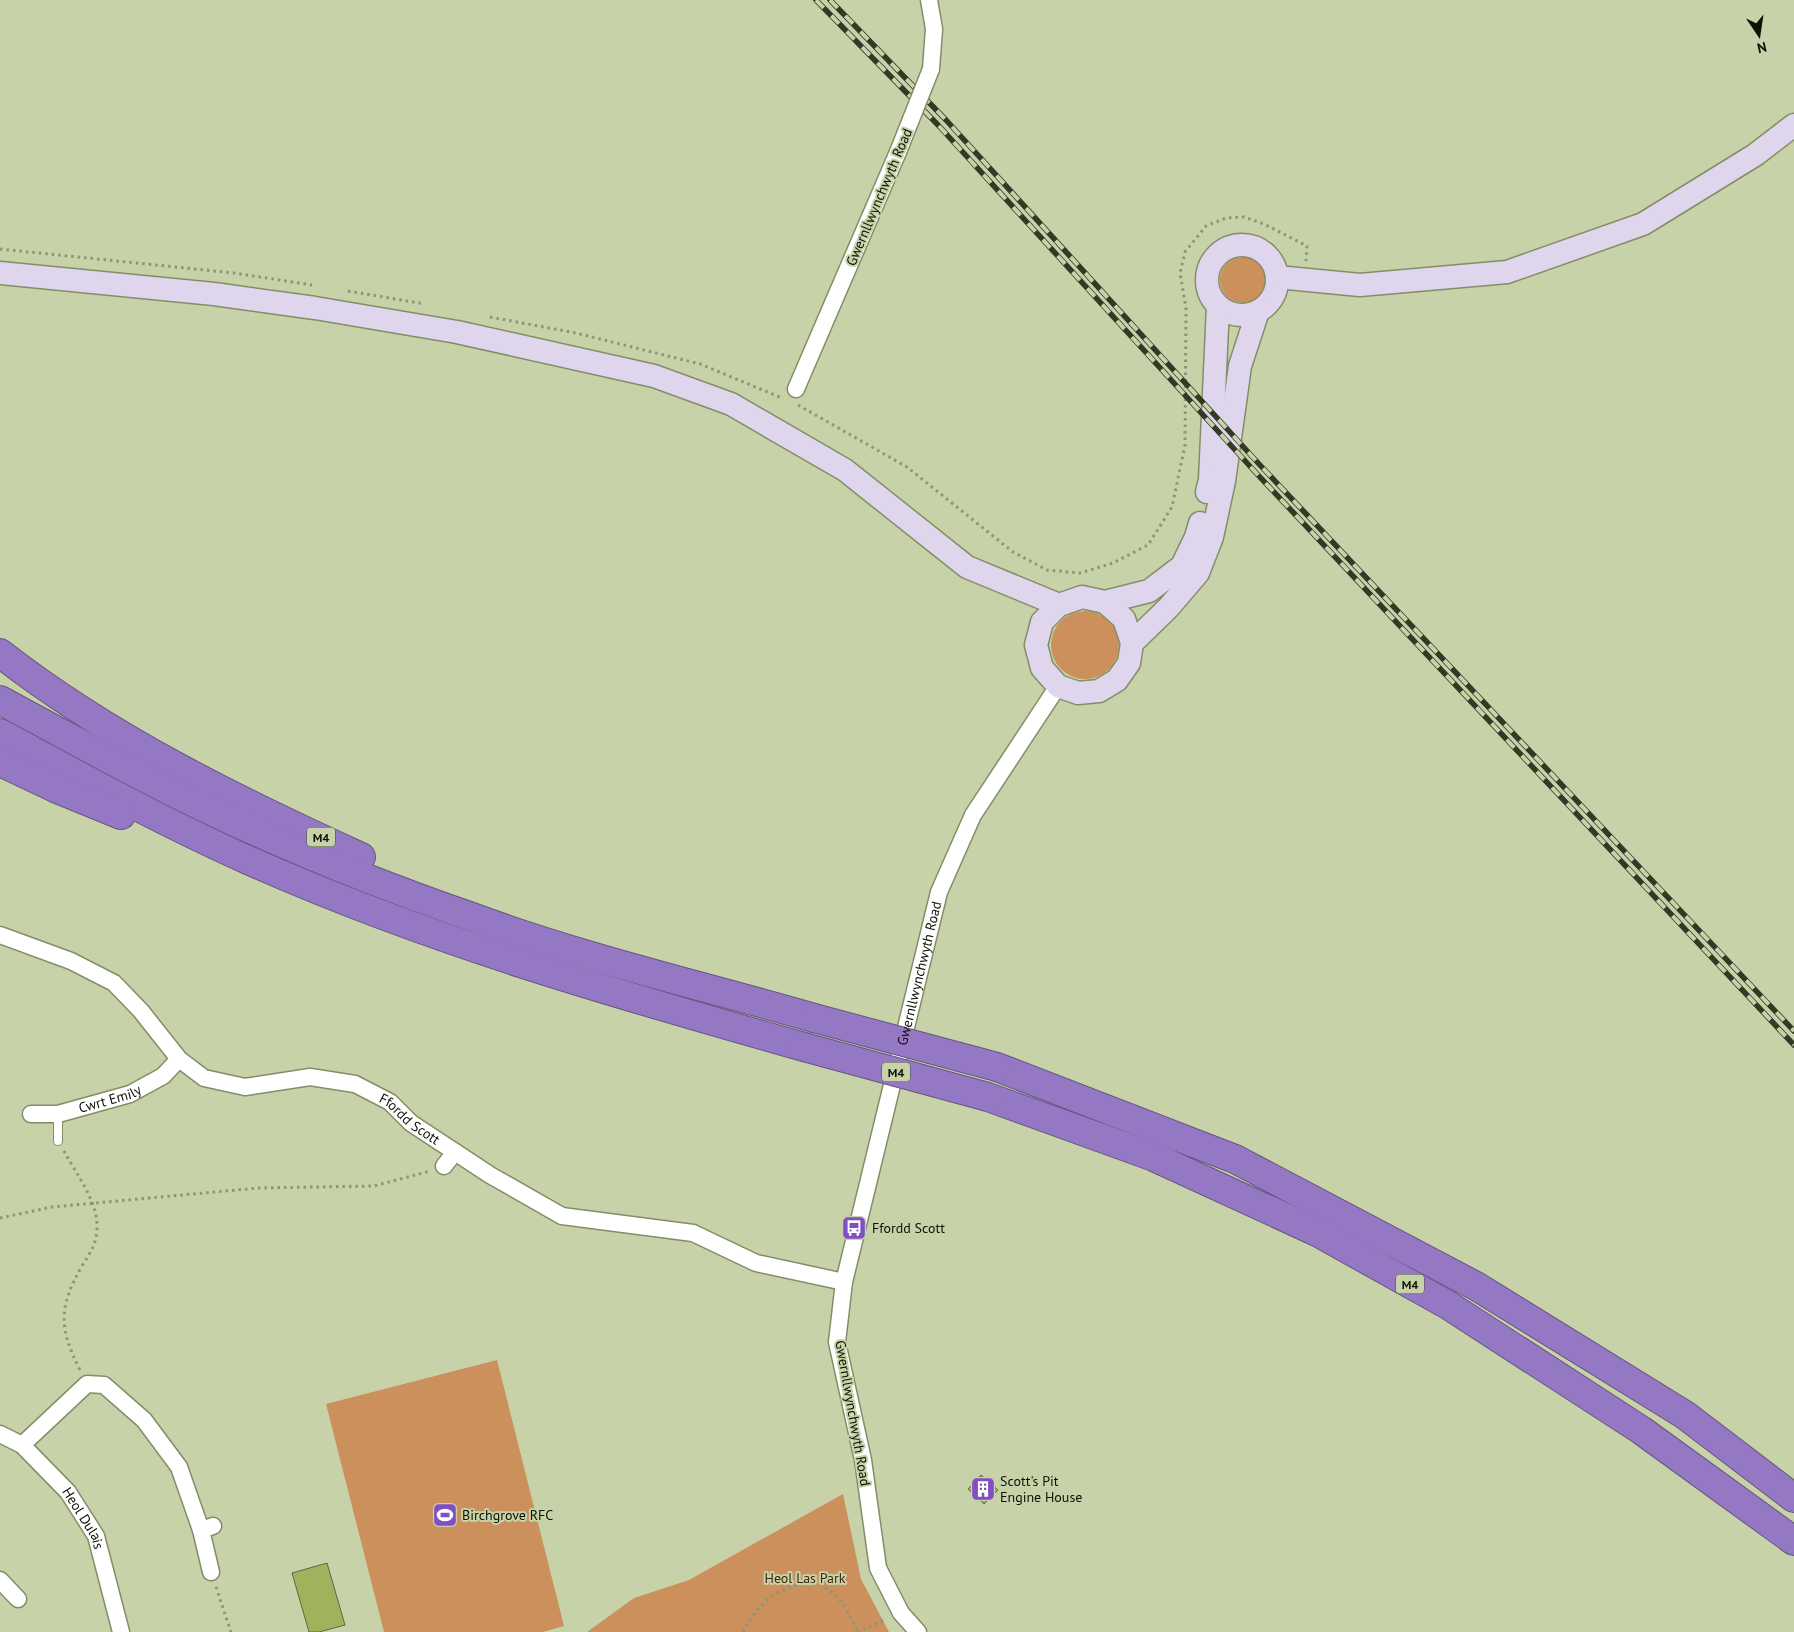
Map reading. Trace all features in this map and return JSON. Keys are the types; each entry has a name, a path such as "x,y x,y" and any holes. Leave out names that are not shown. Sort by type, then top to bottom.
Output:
{"highway":[{"name":"M4","path":"0,653 82,713 132,742 252,804 476,909 664,975"},
{"name":"M4","path":"0,700 169,790 300,850 473,918 563,947 814,1018 997,1067 1235,1159 1467,1282 1685,1415 1794,1498"},
{"name":"M4","path":"0,733 157,818 248,860 320,891 464,944 556,975 804,1047 988,1096 1154,1157 1317,1232 1457,1310 1641,1430 1794,1541"},
{"name":"M4","path":"0,762 106,810 248,860"}],"main road":[{"path":"1277,277 1360,285 1507,272 1643,224 1755,155 1794,125"},
{"path":"1238,245 1260,250 1268,257 1277,277 1276,289 1271,300 1258,311 1240,315 1228,312 1218,306 1211,296 1207,285 1207,274 1211,263 1227,248 1238,245"},
{"path":"0,274 214,294 315,308 457,332 654,376 731,404 846,470 968,567 1059,605"},
{"path":"1105,602 1124,619 1132,643 1129,663 1117,680 1099,691 1078,693 1058,686 1042,668 1036,645 1042,622 1059,605 1082,598 1105,602 1149,591 1182,566 1196,537 1210,480 1218,306"},
{"path":"1132,643 1169,608 1198,573 1212,537 1224,481 1240,366 1258,311"}],"street":[{"name":"Gwernllwynchwyth Road","path":"796,389 898,152 931,69 934,29 929,0"},
{"name":"Gwernllwynchwyth Road","path":"918,1632 901,1613 878,1568 863,1460 837,1342 844,1282 939,892 973,815 1058,686"},
{"name":"Ffordd Scott","path":"0,935 71,961 114,983 141,1011 179,1059 204,1078 245,1087 310,1077 355,1084 390,1102 412,1123 490,1176 562,1216 693,1233 756,1263 844,1282"},
{"name":"Cwrt Emily","path":"31,1114 58,1114 130,1094 162,1076 179,1059"},
{"path":"444,1166 454,1152"},
{"path":"22,1445 87,1384 104,1385 144,1420 179,1468 207,1528 211,1572"},
{"name":"Heol Dulais","path":"0,1434 22,1445 68,1492 96,1536 121,1632"},
{"path":"0,1580 18,1598"}],"lane":[{"path":"58,1114 58,1141"}],"path":[{"path":"58,1141 93,1204 98,1226 96,1244 72,1284 64,1303 62,1318 68,1345 87,1384"},
{"path":"0,1218 52,1208 258,1188 374,1186 412,1177 444,1166"},
{"path":"211,1572 231,1632"},
{"path":"743,1632 749,1620 766,1600 790,1585 815,1581 839,1599 848,1610 857,1632 901,1613"}],"green space":[{"path":"1238,257 1248,257 1260,263 1265,271 1265,289 1260,297 1252,302 1238,303 1230,300 1223,293 1220,285 1220,275 1223,267 1230,260"},
{"path":"1085,611 1098,614 1109,621 1116,632 1119,645 1116,658 1109,669 1098,676 1085,679 1072,676 1061,669 1054,658 1051,645 1054,632 1061,621 1072,614"},
{"name":"Birchgrove RFC","path":"497,1360 564,1626 543,1632 384,1632 326,1404"},
{"name":"Heol Las Park","path":"843,1494 861,1579 889,1632 587,1632 634,1598 689,1580"}],"building":[{"name":"Scott's Pit Engine House","path":"981,1475 998,1490 984,1504 968,1489"},
{"path":"327,1563 345,1625 319,1632 309,1632 292,1573"}],"railway":[{"path":"816,0 939,126 1258,475 1794,1045"},
{"path":"830,0 946,120 1259,464 1794,1031"}],"place":[{"name":"Ffordd Scott","path":"854,1228"},
{"name":"Scott's Pit Engine House","path":"983,1489"},
{"name":"Birchgrove RFC","path":"445,1515"}]}
